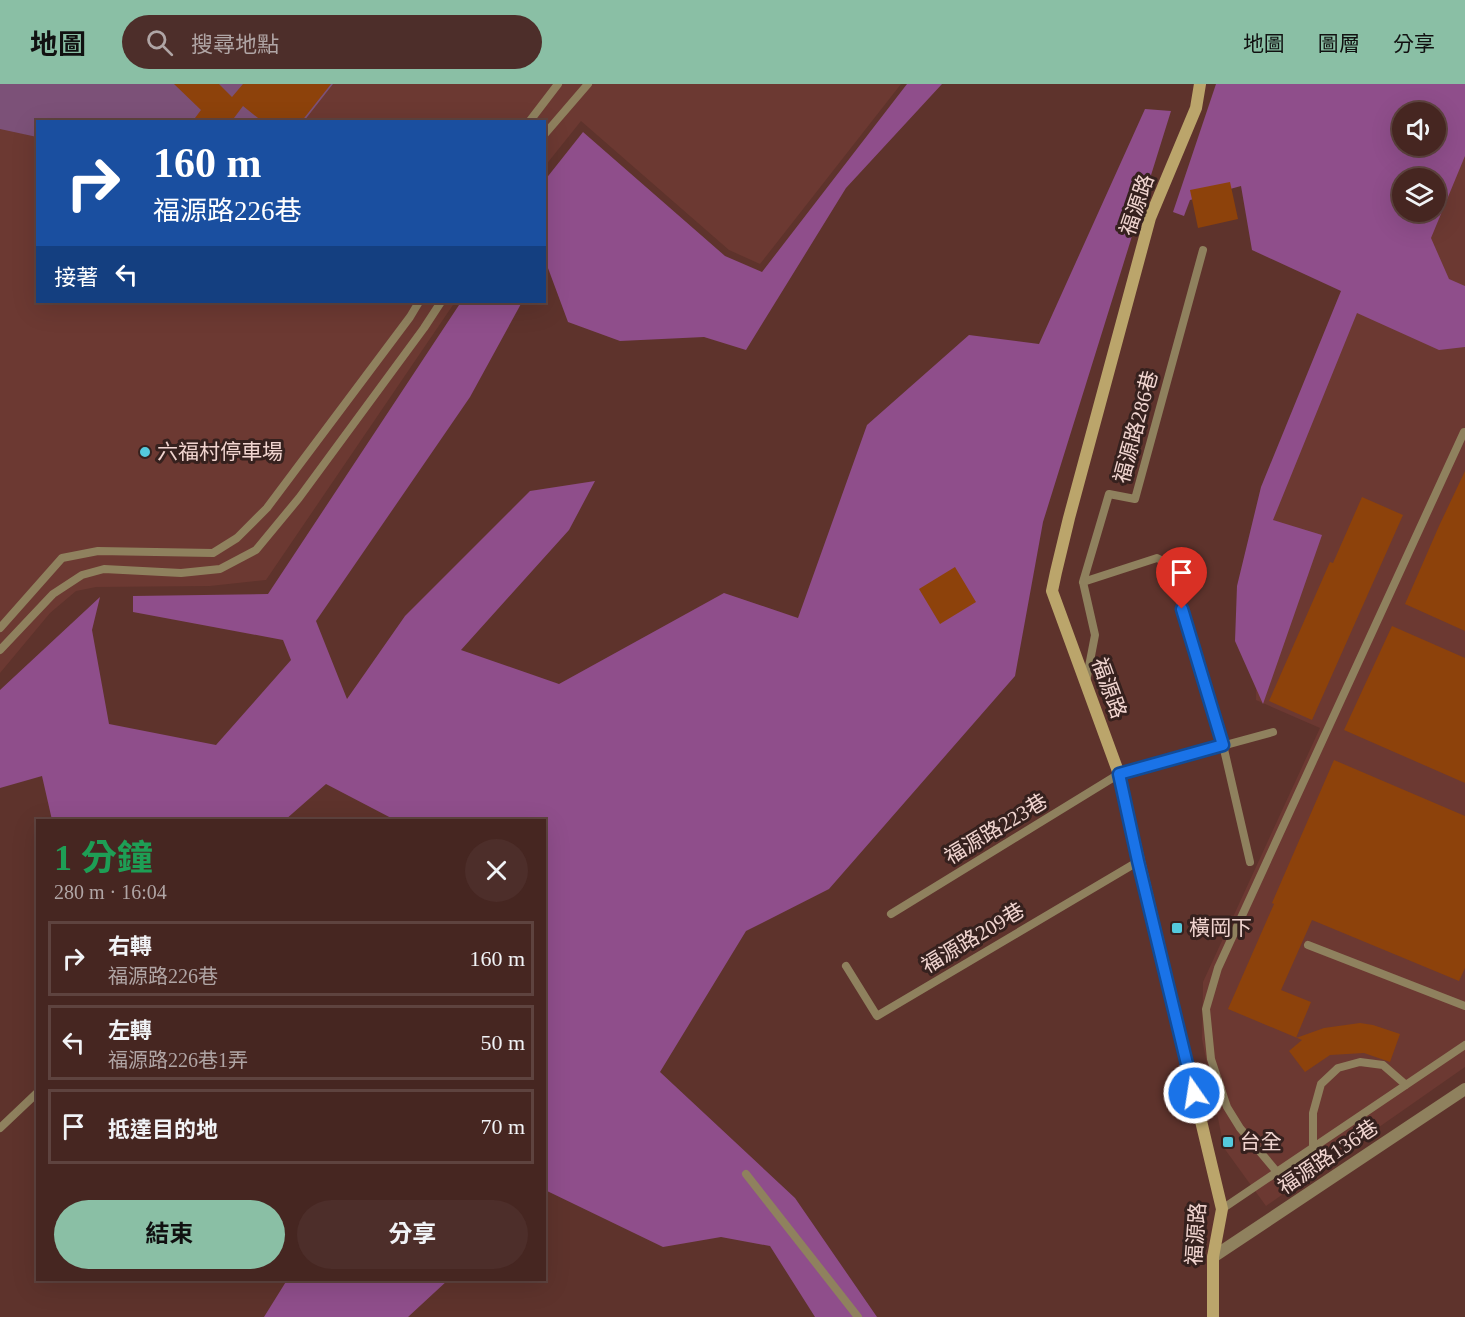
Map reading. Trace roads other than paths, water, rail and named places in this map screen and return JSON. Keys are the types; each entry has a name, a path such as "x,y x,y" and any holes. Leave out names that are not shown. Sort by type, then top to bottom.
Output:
{"street":[{"name":"福源路","path":"1200,84 1196,108 1150,218 1056,572 1053,591 1119,774 1222,1209 1213,1257 1213,1317"},
{"name":"福源路136巷","path":"1213,1257 1465,1089"}],"lane":[{"path":"531,120 558,84"},
{"path":"546,133 588,84"},
{"name":"福源路286巷","path":"1083,582 1109,494 1135,500 1203,250"},
{"path":"0,628 62,558 98,551 213,553 237,538 267,508 418,303"},
{"path":"0,650 52,594 82,575 104,569 181,573 220,569 256,550 299,498 440,303"},
{"path":"1277,1172 1240,1128 1227,1107 1211,1059 1206,1009 1218,968 1465,432"},
{"path":"1086,683 1095,635 1083,582 1157,558 1169,564 1223,745 1250,862"},
{"name":"福源路223巷","path":"891,914 1119,774 1273,732"},
{"name":"福源路209巷","path":"846,966 877,1016 1138,861"},
{"path":"1308,945 1465,1006"},
{"path":"1222,1209 1465,1046"},
{"path":"1314,1148 1313,1113 1321,1084 1338,1068 1360,1062 1383,1065 1406,1085"},
{"path":"0,1128 36,1094"},
{"path":"746,1174 858,1317"}],"place":[{"name":"六福村停車場","path":"145,452"},
{"name":"橫岡下","path":"1177,928"},
{"name":"台全","path":"1228,1142"}]}
